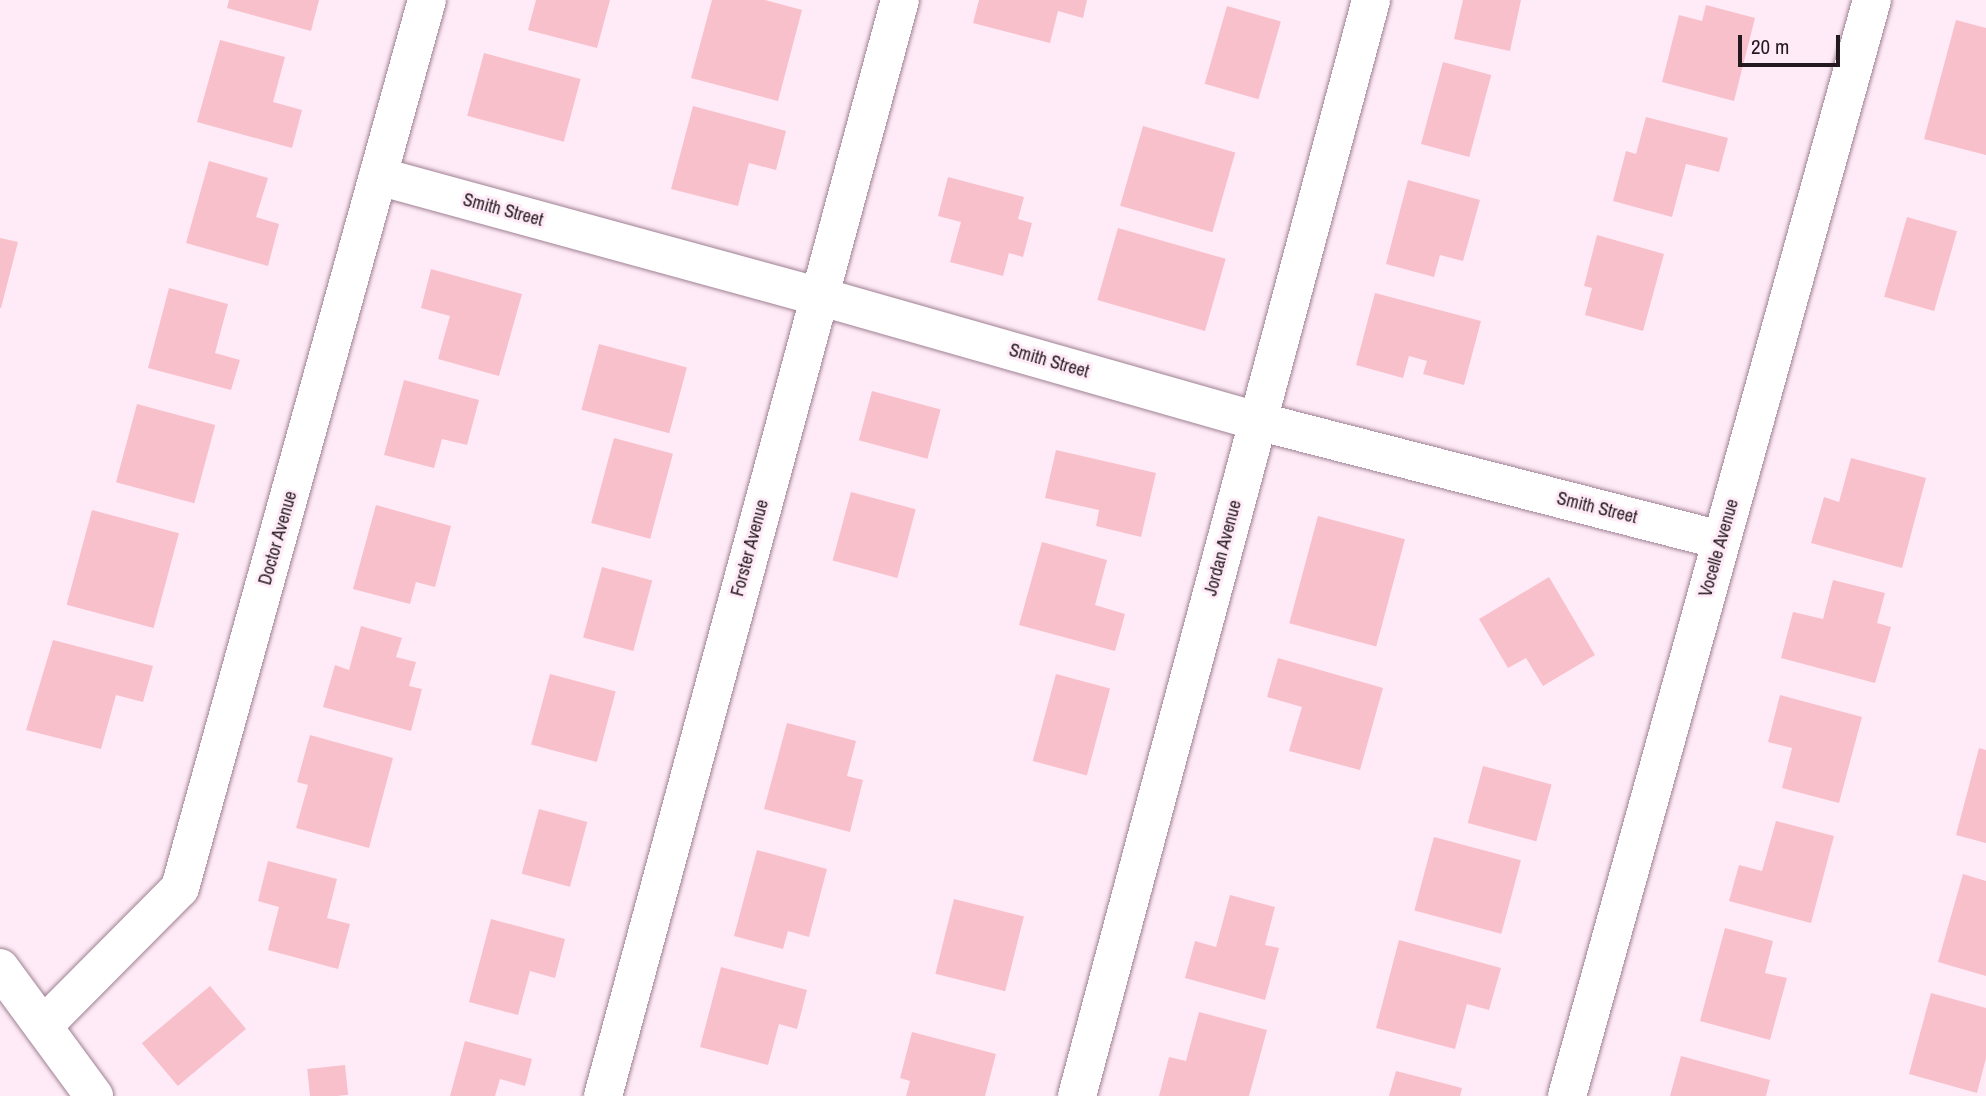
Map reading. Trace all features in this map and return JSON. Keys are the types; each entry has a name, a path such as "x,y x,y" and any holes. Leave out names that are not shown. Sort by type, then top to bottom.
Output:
{"street":[{"name":"Doctor Avenue","path":"43,1026 180,888 427,0"},
{"name":"Forster Avenue","path":"603,1096 900,0"},
{"name":"Jordan Avenue","path":"1077,1096 1371,0"},
{"name":"Vocelle Avenue","path":"1567,1096 1871,0"},
{"name":"Smith Street","path":"379,176 818,296 1257,421 1721,540"},
{"path":"0,968 94,1096"}],"building":[{"path":"229,0 319,0 311,31 227,8"},
{"path":"536,0 610,0 597,48 528,30"},
{"path":"712,0 765,0 802,10 778,101 691,78"},
{"path":"979,0 1087,0 1083,18 1058,11 1050,43 973,23"},
{"path":"1463,0 1521,0 1510,51 1454,39"},
{"path":"1706,5 1755,18 1734,101 1662,82 1679,15 1702,21"},
{"path":"1227,6 1281,21 1259,99 1205,84"},
{"path":"1956,20 1986,28 1986,155 1924,139"},
{"path":"220,40 285,57 273,102 302,110 292,148 197,122"},
{"path":"484,53 581,79 564,142 467,116"},
{"path":"1443,62 1491,75 1469,157 1421,144"},
{"path":"693,106 786,131 776,170 749,163 738,206 671,189"},
{"path":"1646,117 1728,138 1719,172 1686,164 1672,217 1613,201 1626,151 1636,154"},
{"path":"1143,126 1235,152 1212,232 1120,206"},
{"path":"209,161 268,178 256,217 279,224 268,266 186,243"},
{"path":"948,177 1024,197 1018,219 1032,223 1023,257 1009,253 1003,276 950,262 961,222 938,216"},
{"path":"1408,180 1480,200 1463,261 1440,255 1434,277 1386,264"},
{"path":"1907,217 1957,231 1934,311 1884,297"},
{"path":"1118,228 1226,259 1205,331 1097,300"},
{"path":"1597,235 1664,254 1643,331 1585,315 1592,288 1584,286"},
{"path":"0,238 18,242 1,308 0,308"},
{"path":"431,269 522,294 499,376 438,359 450,316 421,308"},
{"path":"169,288 228,304 215,353 240,360 231,390 148,368"},
{"path":"1375,293 1481,321 1464,385 1423,374 1427,361 1409,356 1403,378 1356,365"},
{"path":"599,344 687,368 669,433 581,410"},
{"path":"404,380 479,400 467,445 442,439 434,468 384,455"},
{"path":"872,391 941,409 927,459 859,440"},
{"path":"137,404 215,425 194,503 116,482"},
{"path":"614,438 673,454 650,539 591,523"},
{"path":"1056,450 1156,473 1141,537 1096,526 1099,510 1045,498"},
{"path":"1851,458 1926,478 1902,568 1811,543 1824,497 1839,502"},
{"path":"851,492 916,509 897,578 833,561"},
{"path":"376,505 451,526 435,587 416,582 410,604 353,589"},
{"path":"92,510 179,533 154,628 67,605"},
{"path":"1318,516 1405,539 1376,647 1289,623"},
{"path":"1042,542 1107,560 1095,605 1125,614 1115,651 1019,625"},
{"path":"602,567 652,580 633,651 583,638"},
{"path":"1549,577 1595,655 1543,686 1526,658 1508,668 1479,619"},
{"path":"1833,580 1885,593 1877,623 1891,627 1875,683 1781,658 1793,612 1823,619"},
{"path":"361,626 402,638 396,657 416,662 409,686 422,689 411,731 323,707 335,665 349,670"},
{"path":"53,640 153,666 143,702 116,695 101,749 26,730"},
{"path":"1278,658 1383,688 1360,770 1289,751 1302,707 1267,697"},
{"path":"550,674 616,692 597,762 531,745"},
{"path":"1056,674 1110,688 1087,775 1033,761"},
{"path":"1780,695 1862,717 1839,803 1782,788 1792,748 1768,742"},
{"path":"787,723 856,741 847,776 863,780 850,832 764,809"},
{"path":"310,735 393,758 369,848 296,828 308,785 297,782"},
{"path":"1979,748 1986,750 1986,843 1956,835"},
{"path":"1483,766 1552,784 1536,841 1468,823"},
{"path":"539,809 587,822 570,887 522,874"},
{"path":"1776,821 1834,836 1811,923 1729,901 1739,865 1762,871"},
{"path":"1434,837 1521,860 1501,934 1414,910"},
{"path":"757,850 827,869 809,937 788,931 783,949 734,936"},
{"path":"268,861 337,879 327,918 350,924 338,969 268,950 279,907 258,901"},
{"path":"1963,874 1986,881 1986,976 1938,962"},
{"path":"1230,895 1275,907 1265,945 1279,948 1265,1000 1185,978 1195,941 1216,947"},
{"path":"954,899 1024,916 1005,991 935,974"},
{"path":"491,919 565,939 555,978 530,971 518,1015 469,1002"},
{"path":"1725,928 1773,941 1765,973 1787,978 1770,1040 1700,1021"},
{"path":"1399,940 1501,968 1489,1010 1467,1004 1455,1049 1376,1028"},
{"path":"721,967 807,990 797,1029 779,1024 768,1065 700,1047"},
{"path":"210,986 246,1029 178,1086 142,1043"},
{"path":"1931,993 1986,1008 1986,1058 1977,1093 1909,1074"},
{"path":"1199,1012 1267,1030 1249,1096 1159,1096 1169,1057 1186,1061"},
{"path":"912,1032 996,1054 985,1096 906,1096 910,1081 900,1078"},
{"path":"465,1041 532,1059 525,1086 500,1079 495,1096 450,1096"},
{"path":"1681,1056 1770,1080 1766,1096 1670,1096"},
{"path":"345,1065 348,1095 310,1096 307,1069"},
{"path":"1396,1071 1462,1088 1460,1096 1389,1096"}]}
